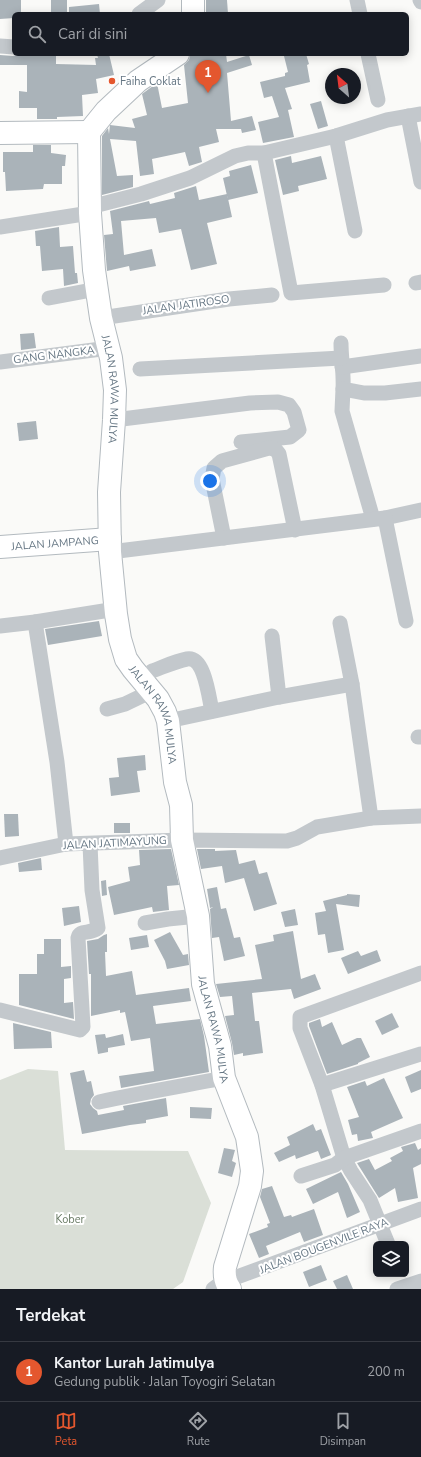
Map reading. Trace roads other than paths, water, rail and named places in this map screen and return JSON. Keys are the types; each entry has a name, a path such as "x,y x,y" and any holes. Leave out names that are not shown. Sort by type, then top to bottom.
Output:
{"main road":[{"path":"193,0 193,12"},
{"path":"0,133 89,132 106,112 138,81 175,56"},
{"name":"JALAN RAWA MULYA","path":"89,132 90,210 94,270 101,318 109,348 115,390 109,492 110,546 120,639 126,659 132,669 152,681 168,721 175,782 180,805 182,840 198,916 203,984 220,1046 224,1078 247,1137 252,1171 250,1186 225,1267 223,1286"},
{"name":"JALAN JAMPANG","path":"0,547 110,546"}],"street":[{"path":"142,12 158,0"},
{"path":"357,0 360,12"},
{"path":"0,46 12,47"},
{"path":"368,56 378,100"},
{"path":"0,227 90,210 190,178 235,156 248,153 264,153 336,136 380,122 415,115 421,182"},
{"path":"336,136 356,231"},
{"path":"264,153 291,293 384,285"},
{"path":"49,298 97,289"},
{"name":"JALAN JATIROSO","path":"101,318 229,299 272,295"},
{"path":"341,343 343,378 342,411 379,519 406,621"},
{"name":"GANG NANGKA","path":"0,362 109,348"},
{"path":"140,369 341,363 421,356"},
{"path":"343,389 364,393 421,390"},
{"path":"114,420 257,403 278,402 289,405 294,412 300,430 290,437 241,442"},
{"path":"224,538 212,479 214,468 222,461 269,448 274,449 279,454 295,530"},
{"path":"110,546 224,538 295,530 379,519 421,510"},
{"path":"0,626 116,609"},
{"path":"35,622 57,762 66,844"},
{"path":"340,623 352,684 371,818"},
{"path":"272,636 279,697"},
{"path":"107,709 125,704 152,681 188,658 196,661 202,669 212,711"},
{"path":"168,721 279,697 352,684"},
{"name":"JALAN JATIMAYUNG","path":"0,858 66,844 182,840 287,841 297,838 317,827 371,818 421,816"},
{"path":"0,1010 80,1030 83,1027 78,938 79,934 81,933 89,933 98,928 92,890 90,844"},
{"path":"145,923 198,916"},
{"path":"387,1241 370,1200 344,1158 322,1085 300,1028 300,1016 421,973"},
{"path":"322,1085 421,1054"},
{"path":"99,1102 118,1097 148,1093 224,1078"},
{"path":"301,1176 335,1165 344,1158 421,1131"},
{"name":"JALAN BOUGENVILE RAYA","path":"223,1286 421,1209"},
{"path":"401,1285 421,1281"}],"place":[{"name":"Faiha Coklat","path":"112,81"},
{"name":"Kantor Lurah Jatimulya","path":"208,93"}],"park label":[{"name":"Kober","path":"70,1219"}]}
